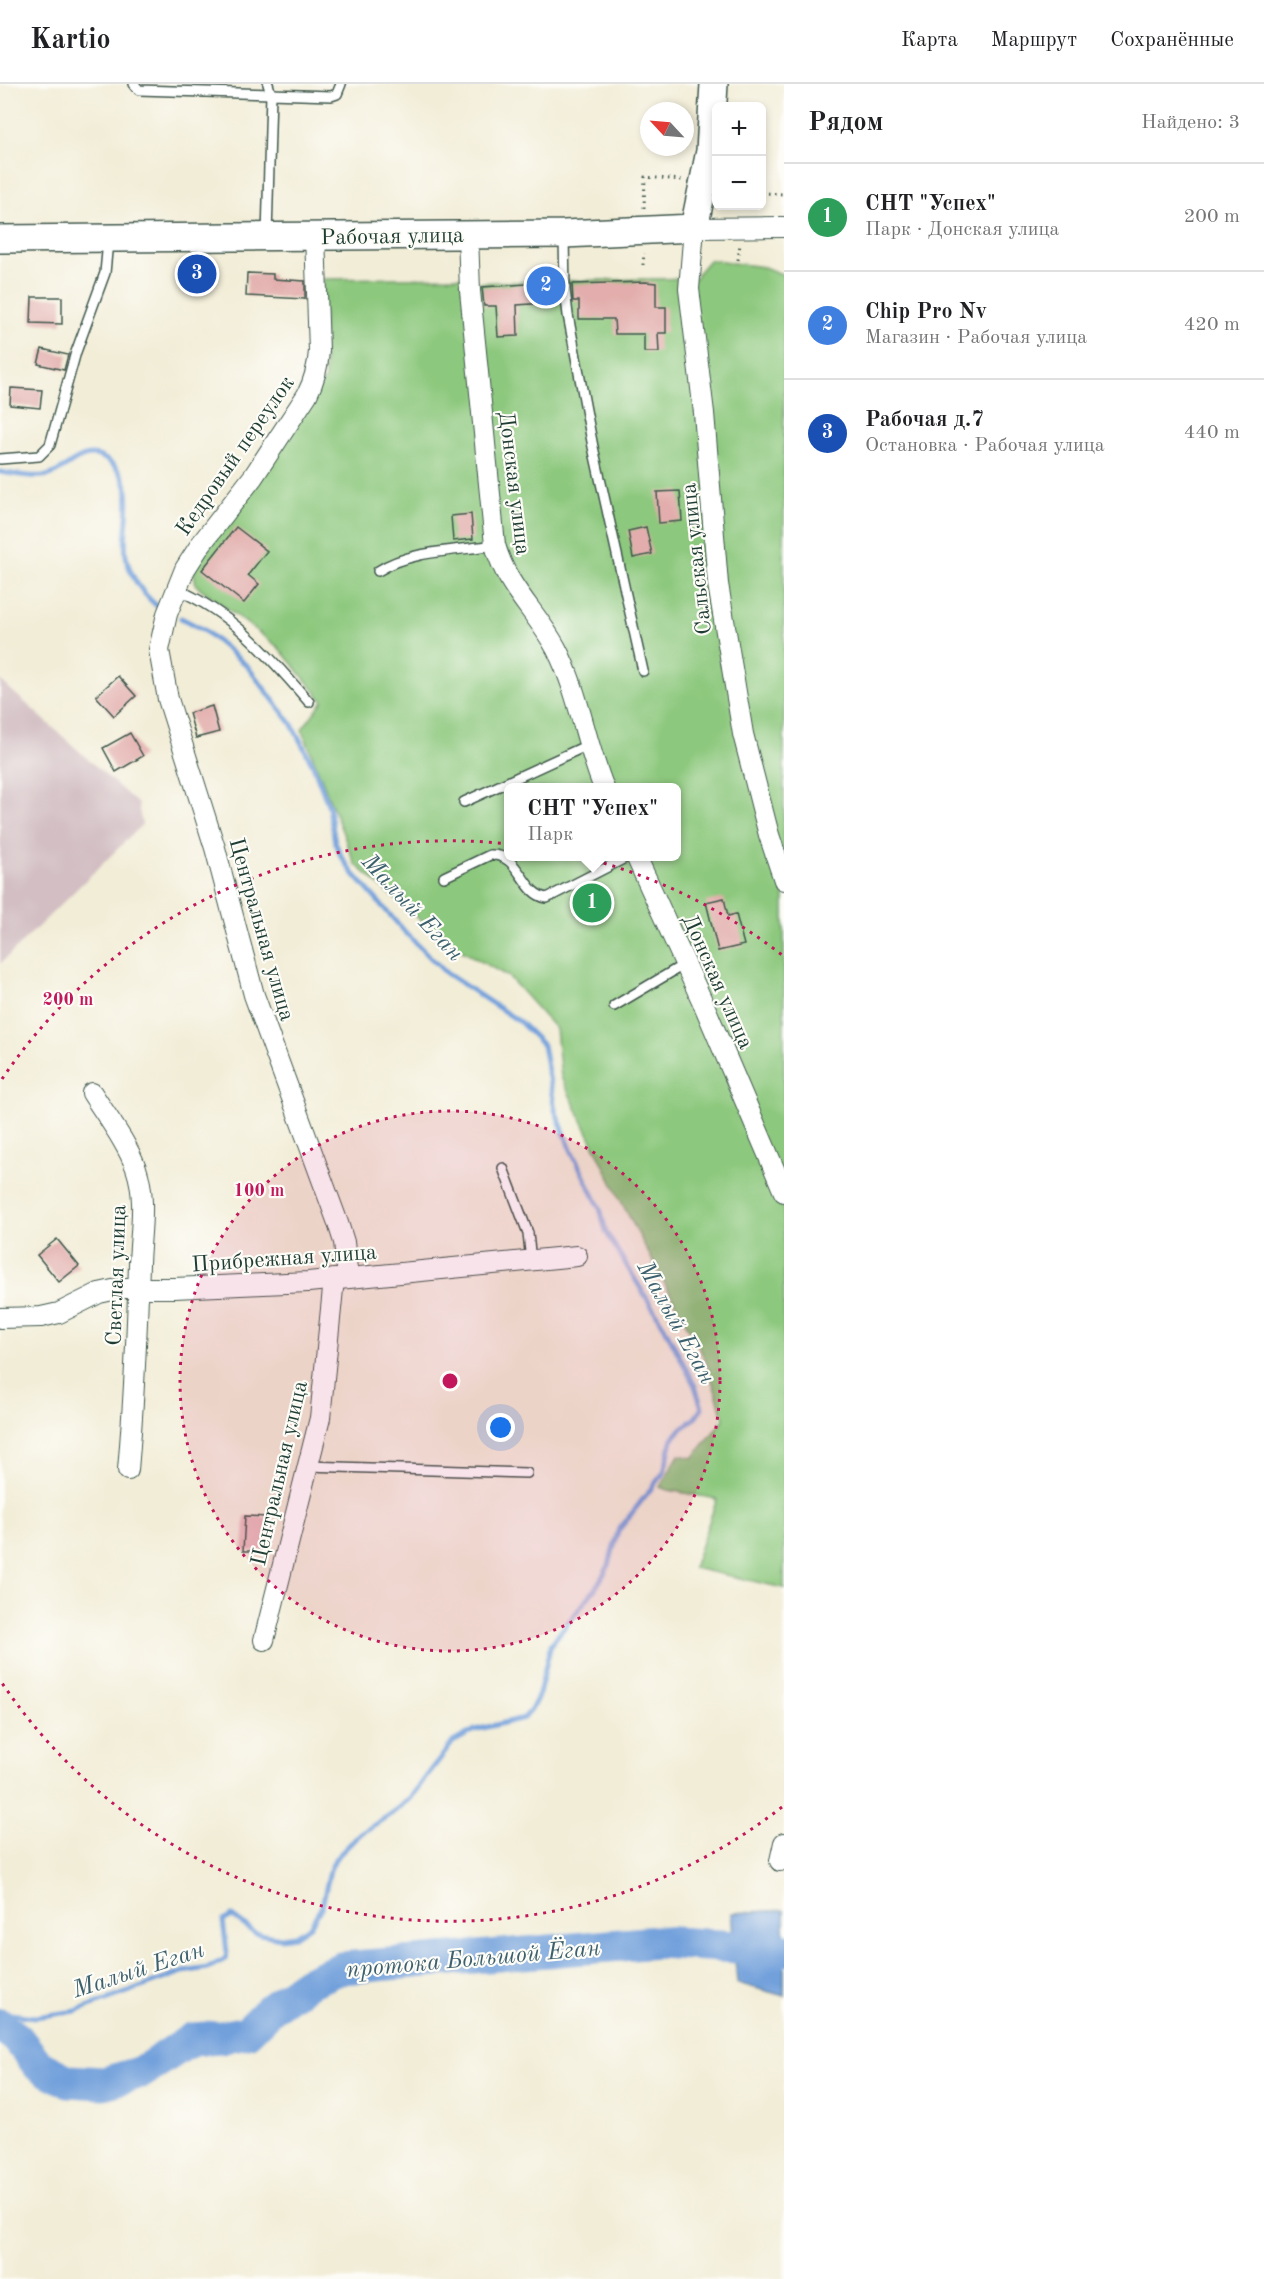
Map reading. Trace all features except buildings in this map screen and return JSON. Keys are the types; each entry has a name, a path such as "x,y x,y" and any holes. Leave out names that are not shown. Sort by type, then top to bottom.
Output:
{"street":[{"path":"694,228 710,151 714,84"},
{"name":"Рабочая улица","path":"0,239 564,234 694,228 784,228"},
{"name":"Сальская улица","path":"694,228 689,290 704,412 718,584 743,734 769,835 784,880"},
{"name":"Донская улица","path":"468,234 470,291 495,545 501,566 511,584 556,649 576,697 602,783"},
{"name":"Кедровый переулок","path":"176,590 185,568 253,477 307,396 314,381 319,351 315,236"},
{"name":"Центральная улица","path":"176,590 162,632 159,651 164,681 215,848 254,995 344,1242 341,1279 320,1418 264,1640"},
{"name":"Донская улица","path":"638,861 784,1192"},
{"name":"Светлая улица","path":"92,1093 128,1150 141,1187 143,1203 135,1388 128,1470"},
{"name":"Прибрежная улица","path":"0,1318 40,1317 59,1313 99,1293 122,1288 174,1288 341,1279 577,1256"}],"lane":[{"path":"134,84 139,90 331,96 337,94 341,84"},
{"path":"267,236 271,94 268,84"},
{"path":"564,234 565,291 568,315 593,447 643,671"},
{"path":"0,459 39,456 50,445 76,352 105,273 108,238"},
{"path":"378,571 392,562 407,558 495,545"},
{"path":"176,590 205,602 224,615 273,660 309,702"},
{"path":"505,783 590,744"},
{"path":"464,802 504,784"},
{"path":"444,877 490,855 504,858"},
{"path":"510,861 536,894 547,898 619,861"},
{"path":"614,1006 685,964"},
{"path":"503,1168 528,1233 531,1262"},
{"path":"307,1466 526,1473"}],"path":[{"path":"766,193 784,194"}],"shaded area":[{"path":"0,680 138,804 142,825 0,964"}],"green space":[{"path":"709,260 764,267 784,275 784,1588 693,1568 717,1499 660,1487 679,1455 693,1458 724,1419 706,1361 624,1207 561,1077 556,1029 509,977 446,942 355,864 302,729 323,701 278,647 196,585 193,568 258,481 325,379 323,279 461,277 462,283 696,278"}],"water":[{"path":"784,1910 784,1996 737,1983 731,1913"}],"waterway":[{"name":"Малый Еган","path":"0,472 45,476 57,472 84,456 99,456 108,461 124,481 127,493 125,543 130,570 137,584 157,606"},
{"name":"Малый Еган","path":"0,2017 10,2014 35,2017 76,2011 183,1972 208,1968 225,1959 227,1952 223,1921 232,1916 255,1933 281,1938 295,1936 310,1926 322,1906 330,1870 335,1859 360,1834 391,1814 410,1798 453,1742 475,1730 524,1718 531,1710 539,1694 551,1644 595,1589 609,1565 618,1531 664,1472 672,1440 702,1408 695,1386 665,1328 606,1232 600,1208 571,1150 555,1110 543,1045 520,1022 446,973 406,933 352,872 335,842 329,807 313,765 291,723 247,666 204,630 181,618"},
{"name":"протока Большой Ёган","path":"0,2025 17,2038 39,2066 68,2081 104,2083 142,2072 192,2039 247,2032 270,2009 307,1983 341,1968 658,1942 784,1950"}],"place":[{"name":"Рабочая д.7","path":"197,274"},
{"name":"Chip Pro Nv","path":"546,286"},
{"name":"СНТ \"Успех\"","path":"592,903"}]}
